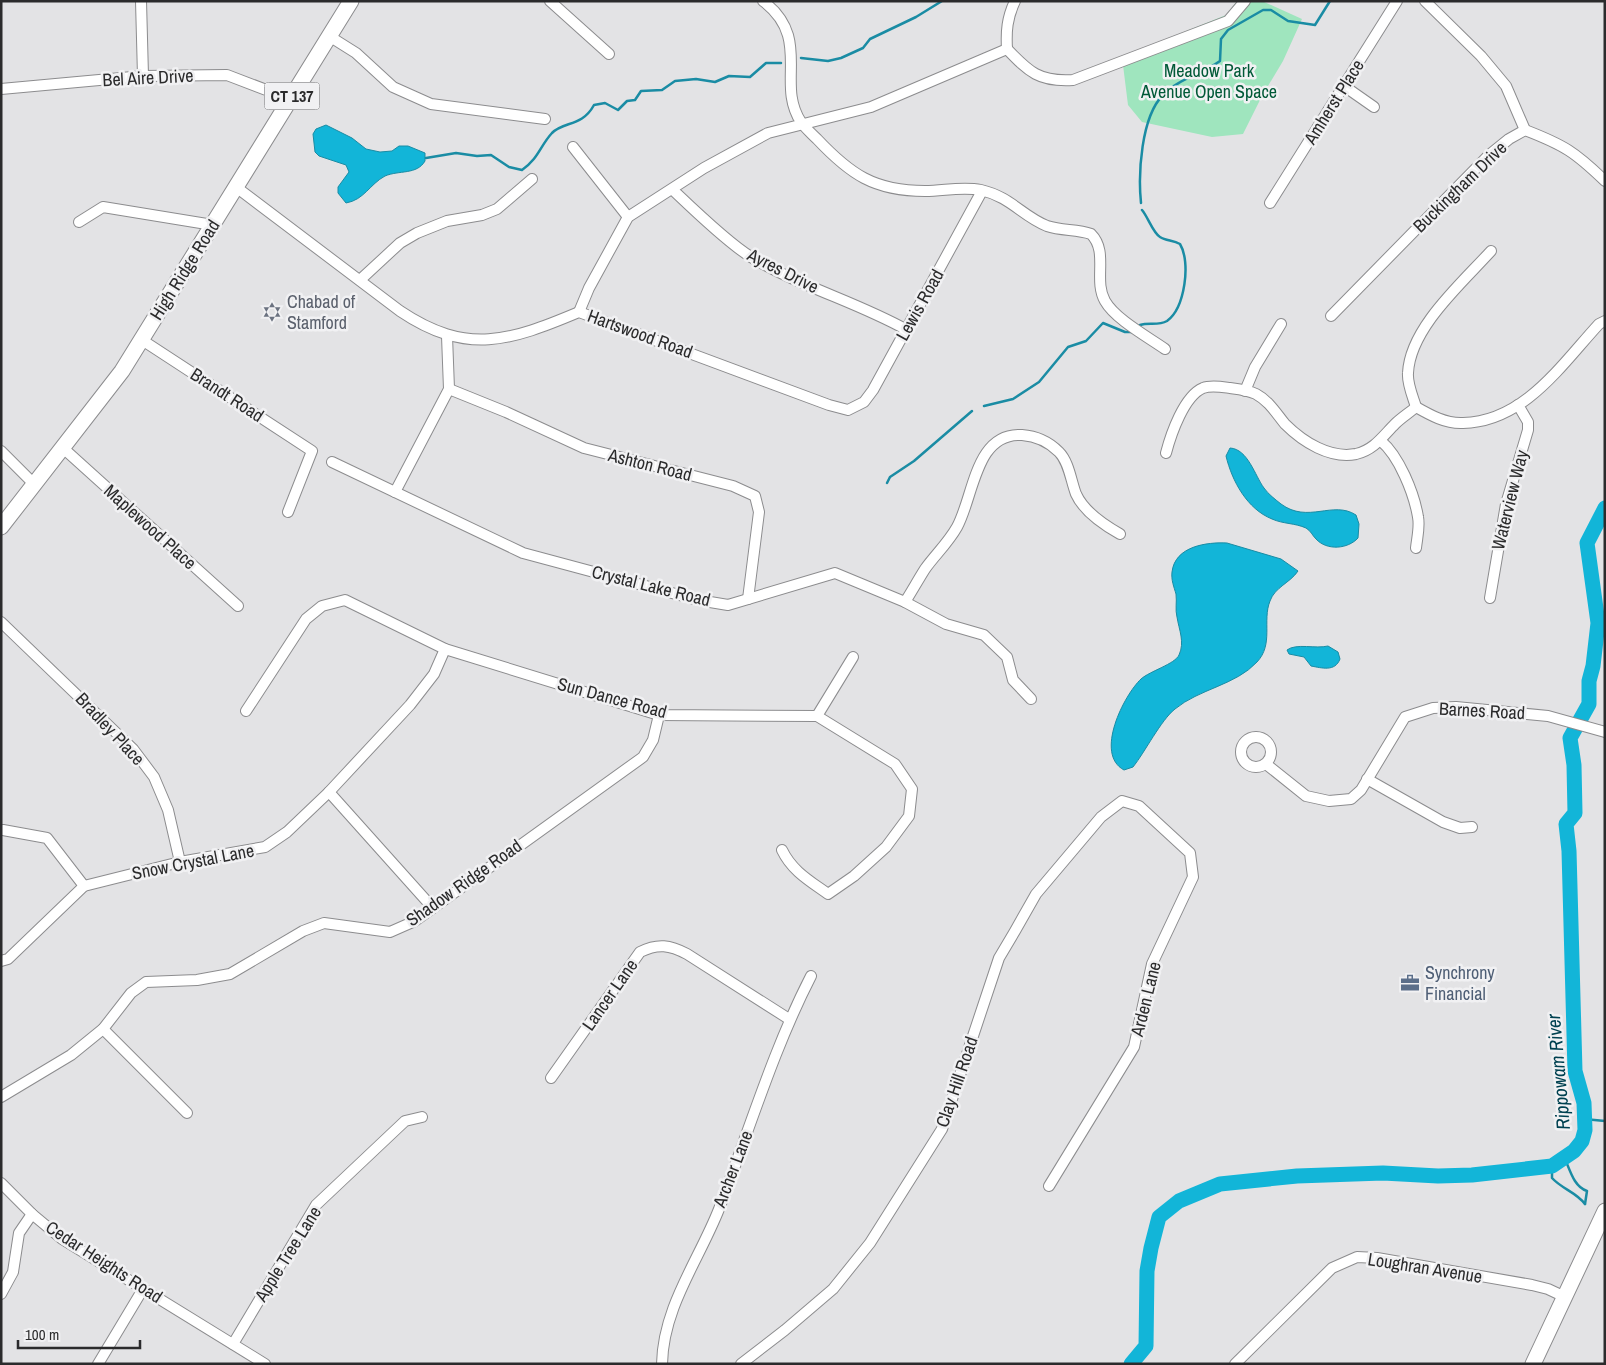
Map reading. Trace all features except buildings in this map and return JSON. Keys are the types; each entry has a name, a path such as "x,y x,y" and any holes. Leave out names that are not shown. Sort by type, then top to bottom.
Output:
{"main road":[{"name":"High Ridge Road","path":"1,528 122,371 351,1"},
{"path":"1533,1364 1605,1211"}],"street":[{"path":"141,1 143,76"},
{"path":"550,1 610,54"},
{"path":"763,1 771,7 784,25 792,42 791,70 795,111 802,124 834,157 857,176 888,187 924,191 971,188 1005,198 1045,225 1092,234 1099,246 1100,286 1105,301 1117,316 1165,349"},
{"path":"1015,1 1006,31 1007,49 1026,69 1041,78 1055,81 1073,80 1228,21 1245,1"},
{"name":"Amherst Place","path":"1270,203 1397,1"},
{"path":"1425,1 1481,56 1506,86 1525,130"},
{"path":"329,36 356,53 393,87 431,104 545,119"},
{"path":"579,312 628,217 673,190 704,168 768,133 871,107 1007,49"},
{"name":"Bel Aire Drive","path":"1,89 143,76 227,74 290,99"},
{"path":"1344,86 1374,107"},
{"name":"Buckingham Drive","path":"1331,316 1488,156 1509,139 1525,130 1564,145 1575,152 1605,181"},
{"path":"573,147 628,217"},
{"path":"360,280 400,243 417,233 447,221 482,216 497,209 532,180"},
{"name":"Hartswood Road","path":"236,187 419,324 447,336 466,340 495,341 530,332 579,312 829,405 848,410"},
{"name":"Ayres Drive","path":"673,190 750,256 793,279 881,315 907,330"},
{"name":"Lewis Road","path":"848,410 864,402 873,390 982,191"},
{"path":"78,222 103,207 213,225"},
{"path":"1491,251 1427,321 1410,360 1408,375 1416,407 1436,418 1462,423 1494,418 1518,405 1541,387 1599,324 1605,321"},
{"path":"1246,391 1255,367 1281,324"},
{"path":"395,492 449,389 447,336"},
{"name":"Brandt Road","path":"142,340 312,451 288,512"},
{"path":"1166,452 1173,429 1197,392 1205,387 1215,386 1254,393 1270,405 1285,423 1304,439 1331,454 1357,454 1381,441 1395,424 1416,407"},
{"name":"Ashton Road","path":"449,389 506,412 584,448 733,486 756,496 759,512 748,600"},
{"name":"Waterview Way","path":"1490,598 1506,504 1528,430 1528,422 1518,405"},
{"path":"905,602 926,568 943,549 958,525 969,499 977,467 988,451 1001,439 1020,435 1047,441 1061,454 1077,496 1090,514 1120,534"},
{"path":"1381,441 1389,448 1398,461 1416,506 1419,526 1416,548"},
{"name":"Maplewood Place","path":"63,448 238,606"},
{"path":"1,451 35,485"},
{"name":"Crystal Lake Road","path":"332,462 523,553 698,600 728,605 835,573 905,602 946,624 984,635 1007,657 1013,680 1031,699"},
{"name":"Sun Dance Road","path":"246,711 306,619 322,606 345,600 445,649 660,715 817,716"},
{"name":"Bradley Place","path":"1,622 133,749 154,777 168,810 180,862"},
{"name":"Snow Crystal Lane","path":"84,886 180,862 265,847 287,832 329,792 410,705 434,674 445,649"},
{"path":"782,850 789,863 799,873 828,894 854,876 886,847 909,816 912,789 895,764 817,716 853,657"},
{"name":"Barnes Road","path":"1266,764 1306,796 1329,801 1351,799 1360,790 1405,717 1433,708 1456,707 1553,717 1601,731"},
{"name":"Shadow Ridge Road","path":"1,1097 71,1055 103,1029 131,993 146,982 197,980 230,974 303,931 324,923 390,932 415,921 644,758 660,715"},
{"path":"1367,779 1443,822 1460,828 1472,827"},
{"path":"329,792 432,908"},
{"name":"Arden Lane","path":"1049,1186 1134,1047 1152,964 1193,876 1190,853 1140,806 1122,801"},
{"name":"Clay Hill Road","path":"741,1364 786,1330 833,1289 870,1243 942,1129 999,958 1014,930 1036,894 1102,817 1122,801"},
{"path":"1,961 8,959 84,886 47,838 3,830"},
{"name":"Lancer Lane","path":"550,1078 640,952 659,945 671,947 687,954 789,1019"},
{"name":"Archer Lane","path":"662,1364 662,1347 670,1312 718,1210 789,1019 811,976"},
{"path":"103,1029 187,1113"},
{"name":"Apple Tree Lane","path":"233,1344 316,1205 405,1121 422,1117"},
{"name":"Cedar Heights Road","path":"1,1183 32,1214 62,1239 265,1364"},
{"path":"1,1294 13,1272 19,1233 32,1214"},
{"name":"Loughran Avenue","path":"1235,1364 1325,1274 1347,1260 1357,1257 1377,1258 1532,1285 1565,1297"},
{"path":"98,1364 143,1289"}],"green space":[{"name":"Meadow Park Avenue Open Space","path":"1237,1 1262,1 1302,19 1283,61 1262,96 1243,134 1212,137 1142,122 1128,105 1122,57 1226,15"}],"water":[{"path":"326,125 352,138 366,149 380,152 392,151 399,146 408,146 425,153 425,161 413,170 385,176 358,199 346,203 338,193 338,187 349,172 346,165 319,156 315,152 313,134 316,129"},
{"path":"1230,448 1242,453 1272,497 1291,510 1311,512 1338,510 1356,515 1359,524 1358,538 1354,542 1343,546 1331,547 1321,543 1306,528 1276,521 1263,514 1248,501 1232,475 1226,456"},
{"path":"1210,543 1227,543 1281,559 1298,571 1272,596 1267,616 1265,648 1262,655 1257,662 1239,676 1195,696 1175,709 1164,721 1133,767 1124,770 1115,762 1112,751 1112,738 1120,711 1141,679 1173,661 1181,650 1182,641 1176,614 1176,594 1172,578 1174,563 1179,556 1193,547"},
{"path":"1301,646 1328,646 1338,652 1340,659 1335,666 1328,668 1311,666 1304,657 1289,654 1287,650"}],"waterway":[{"path":"801,58 828,61 841,58 863,48 870,39 916,17 942,1"},
{"path":"1141,203 1141,162 1146,131 1150,117 1163,95 1169,89 1220,61 1221,39 1228,30 1263,10 1271,10 1288,21 1315,25 1330,1"},
{"path":"426,158 456,153 477,156 491,155 509,167 522,170 532,161 552,133 584,117 594,105 605,103 618,110 627,101 635,100 641,91 662,90 675,81 696,79 715,82 729,76 750,77 766,63 781,63"},
{"path":"1140,325 1164,322 1173,315 1182,296 1185,273 1185,262 1180,244 1157,235 1142,210"},
{"path":"984,406 1013,399 1039,382 1068,347 1086,341 1103,323 1125,332 1134,332"},
{"path":"887,483 890,477 914,461 972,411"},
{"name":"Rippowam River","path":"1131,1364 1146,1346 1147,1271 1159,1217 1179,1201 1220,1184 1297,1176 1383,1173 1438,1176 1472,1175 1552,1166 1574,1151 1582,1141 1585,1130 1584,1103 1575,1071 1569,851 1566,824 1575,813 1574,765 1570,738 1589,704 1589,681 1593,666 1598,623 1587,543 1605,508"},
{"path":"1584,1119 1605,1121"},
{"path":"1565,1159 1576,1182 1587,1191 1585,1204"},
{"path":"1552,1166 1552,1178 1585,1204"}],"place":[{"name":"Chabad of Stamford","path":"272,312"},
{"name":"Synchrony Financial","path":"1410,983"}]}
